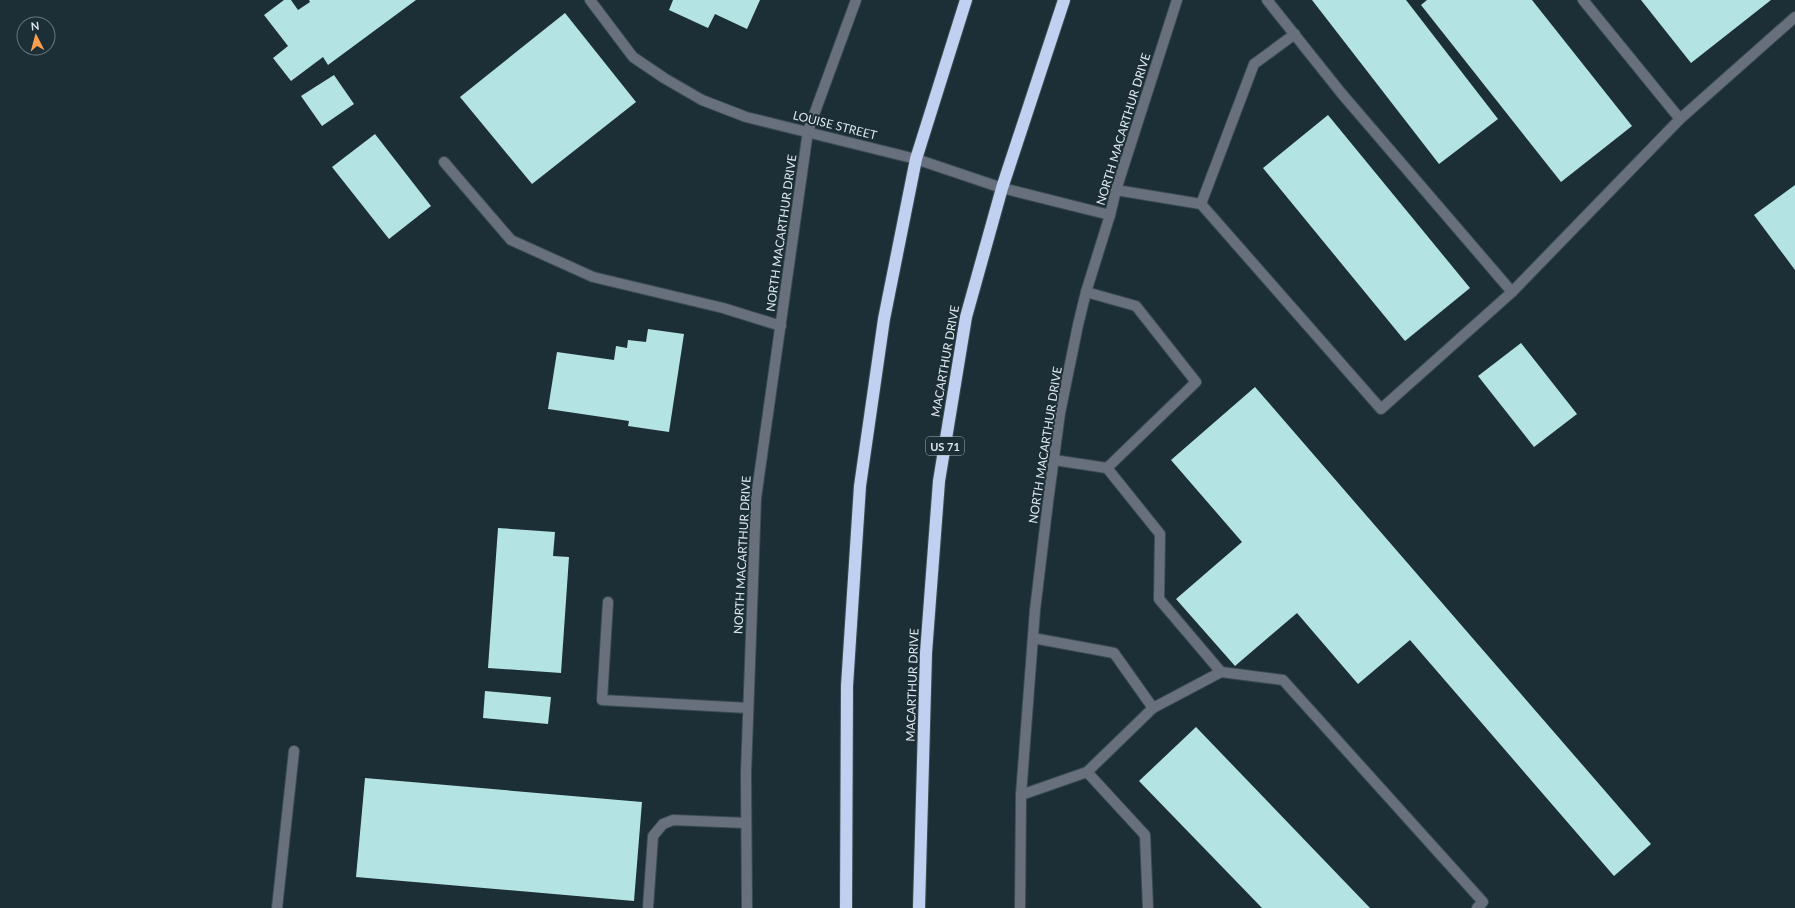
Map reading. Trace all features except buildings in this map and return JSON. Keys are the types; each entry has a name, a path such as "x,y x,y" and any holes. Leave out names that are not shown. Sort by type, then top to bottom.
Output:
{"highway":[{"path":"846,908 847,686 860,486 884,319 916,159 966,0"},
{"name":"MACARTHUR DRIVE","path":"919,908 926,653 939,481 966,317 1002,188 1064,0"}],"street":[{"name":"LOUISE STREET","path":"590,0 633,57 664,78 702,100 746,117 808,131 916,159 1002,188 1110,215"},
{"name":"NORTH MACARTHUR DRIVE","path":"747,908 746,773 756,498 808,131 856,0"},
{"name":"NORTH MACARTHUR DRIVE","path":"1020,908 1021,795 1034,638 1047,510 1060,413 1086,292 1110,215 1116,190 1177,0"},
{"path":"1267,0 1342,94 1512,292"},
{"path":"1583,0 1680,119"},
{"path":"1116,190 1201,204 1381,409 1512,292 1680,119 1795,17"},
{"path":"1201,204 1254,64 1295,34"},
{"path":"444,162 511,240 593,277 723,308 781,326"},
{"path":"1086,292 1136,306 1196,382 1107,468"},
{"path":"1054,460 1107,468 1160,534 1159,599 1221,672"},
{"path":"608,602 602,700 748,708"},
{"path":"1034,638 1114,653 1153,708"},
{"path":"1021,795 1087,772 1153,708 1221,672 1283,680 1483,902 1477,908"},
{"path":"277,908 294,751"},
{"path":"1087,772 1145,835 1148,908"},
{"path":"648,908 653,836 663,824 673,820 746,823"}]}
